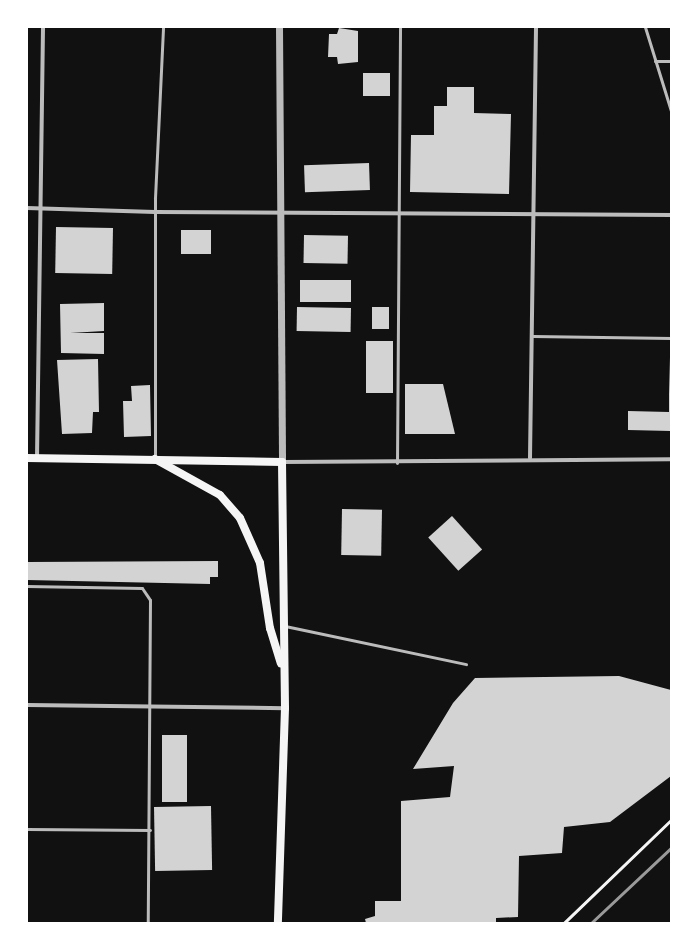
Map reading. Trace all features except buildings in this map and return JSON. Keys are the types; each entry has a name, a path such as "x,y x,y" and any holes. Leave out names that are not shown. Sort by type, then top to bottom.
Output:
{"main road":[{"path":"27,458 155,458 282,462 283,671 285,708 278,923"},
{"path":"155,458 220,495 240,518 260,563 270,628 283,671"}],"street":[{"path":"37,458 43,27"},
{"path":"279,27 279,213 282,462 397,463 530,458 671,459"},
{"path":"530,458 533,336 536,27"},
{"path":"27,208 155,212 671,215"},
{"path":"27,705 151,705 285,708"}],"lane":[{"path":"155,458 155,212 163,27"},
{"path":"397,463 400,27"},
{"path":"645,27 671,111"},
{"path":"655,61 671,61"},
{"path":"533,336 671,338"},
{"path":"27,586 142,588 150,600 151,705 148,923"},
{"path":"283,626 466,664"},
{"path":"27,829 150,830"}],"path":[{"path":"564,923 671,820"}],"railway":[{"path":"591,923 671,848"}]}
